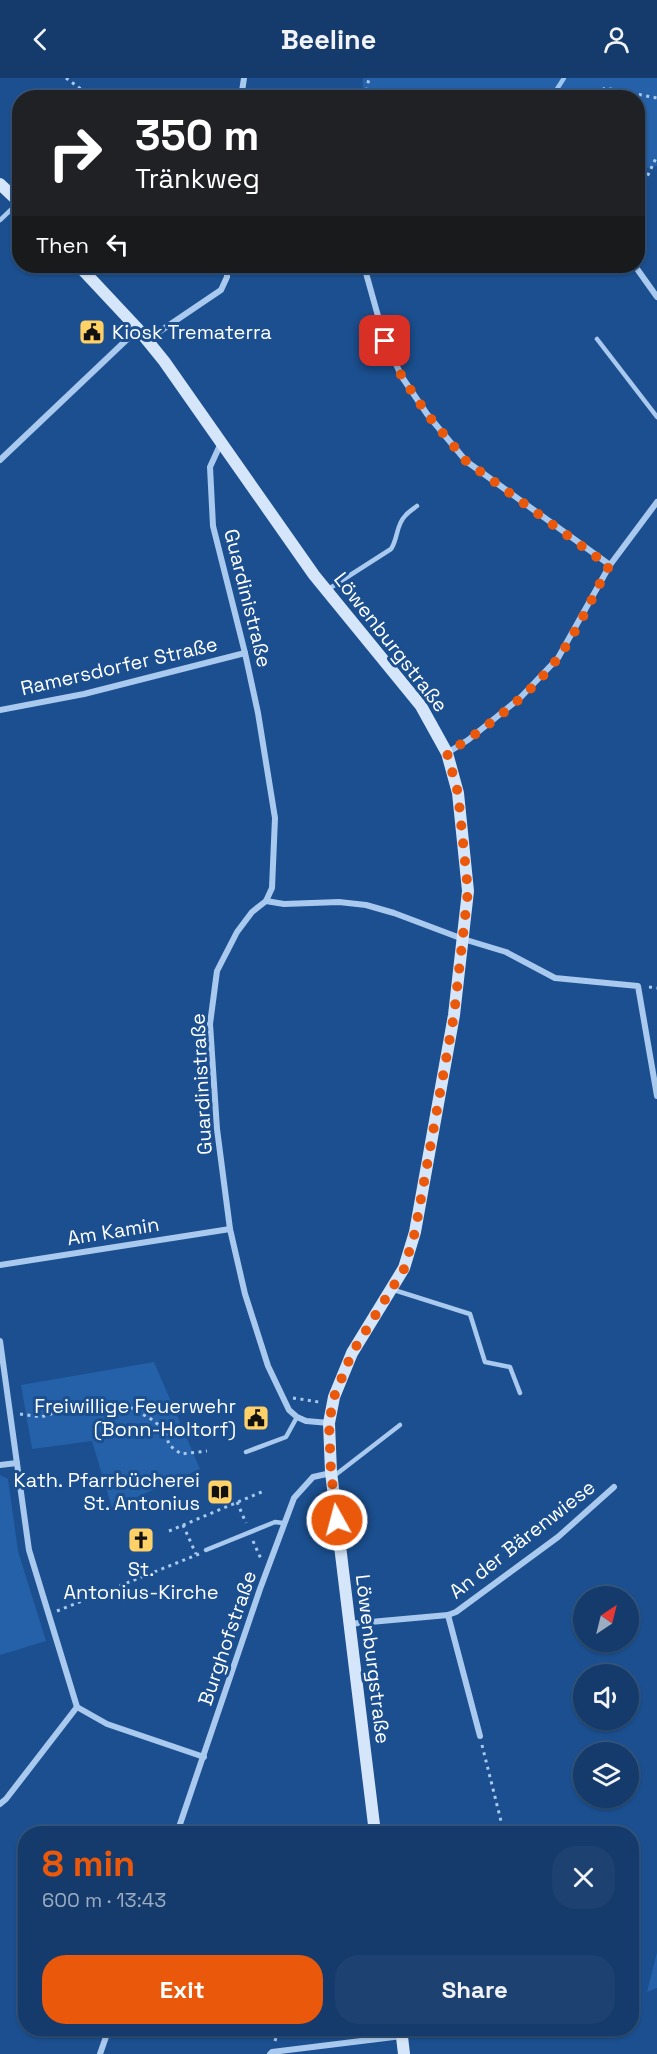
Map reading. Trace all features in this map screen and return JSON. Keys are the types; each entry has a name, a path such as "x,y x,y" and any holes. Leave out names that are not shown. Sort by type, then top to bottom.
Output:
{"street":[{"path":"0,184 12,195"},
{"name":"Löwenburgstraße","path":"85,273 138,329 164,361 327,590 421,706 447,753 458,793 468,891 454,1015 415,1232 404,1269 352,1353 333,1405 329,1423 332,1475 348,1624 374,1826"},
{"path":"147,340 220,290 227,273"},
{"path":"365,273 385,341 402,377 427,414 466,461 609,566"},
{"path":"640,273 657,297"},
{"path":"0,460 138,329"},
{"name":"Guardinistraße","path":"221,441 210,467 213,526 245,653 264,745 275,818 272,888 266,901 252,912 237,932 217,971 210,1024 217,1129 230,1229 244,1294 268,1366 290,1410 297,1417"},
{"path":"447,753 468,740 520,698 558,658 609,566 657,502"},
{"name":"Ramersdorfer Straße","path":"0,710 84,694 245,653"},
{"path":"266,901 284,904 339,902 366,905 506,952 555,978 638,986 657,1096"},
{"name":"Am Kamin","path":"0,1265 230,1229"},
{"path":"0,1341 29,1550 78,1707 107,1724 204,1757"},
{"path":"297,1417 306,1421 329,1423"},
{"path":"0,1465 17,1463"},
{"name":"Burghofstraße","path":"179,1826 283,1523 294,1498 313,1477 332,1475"},
{"name":"An der Bärenwiese","path":"348,1624 448,1615 456,1612 558,1537 614,1487"},
{"name":"An der Bärenwiese","path":"448,1615 480,1736"},
{"path":"0,1804 78,1707"},
{"path":"100,2054 106,2036"},
{"path":"270,2054 375,2036"},
{"path":"402,2036 404,2054"}],"lane":[{"path":"0,220 12,209"},
{"path":"597,339 657,417"},
{"path":"327,590 391,549 396,543 398,528 404,516 417,506"},
{"path":"391,1289 470,1314 485,1362 510,1367 520,1393"},
{"path":"246,1452 286,1437 297,1417"},
{"path":"332,1475 400,1425"},
{"path":"206,1550 275,1522 283,1523"}],"path":[{"path":"66,78 82,90"},
{"path":"645,181 657,156"},
{"path":"283,1396 333,1405"},
{"path":"10,1410 28,1416 41,1417 94,1404 126,1406 151,1419 165,1430 169,1445 181,1454 207,1451"},
{"path":"169,1531 264,1491"},
{"path":"183,1525 196,1555"},
{"path":"50,1613 206,1550"},
{"path":"480,1736 502,1826"}],"shaded area":[{"path":"363,78 657,78 657,166 645,169 645,90 362,90"},
{"path":"154,1362 200,1469 112,1508 92,1441 32,1449 21,1385"},
{"path":"0,1475 8,1479 18,1551 46,1641 0,1655"},
{"path":"657,1952 657,1988 647,1992"}],"waterway":[{"path":"557,89 564,78"}],"place":[{"name":"Kiosk Trematerra","path":"92,332"},
{"name":"Freiwillige Feuerwehr (Bonn-Holtorf)","path":"256,1418"},
{"name":"Kath. Pfarrbücherei St. Antonius","path":"220,1492"},
{"name":"St. Antonius-Kirche","path":"141,1540"}],"route":[{"path":"337,1520 331,1473 329,1423 334,1397 352,1353 404,1269 415,1232 454,1015 468,891 458,793 447,753 468,740 520,698 558,658 609,566 466,461 427,414 402,377 385,341"}]}
